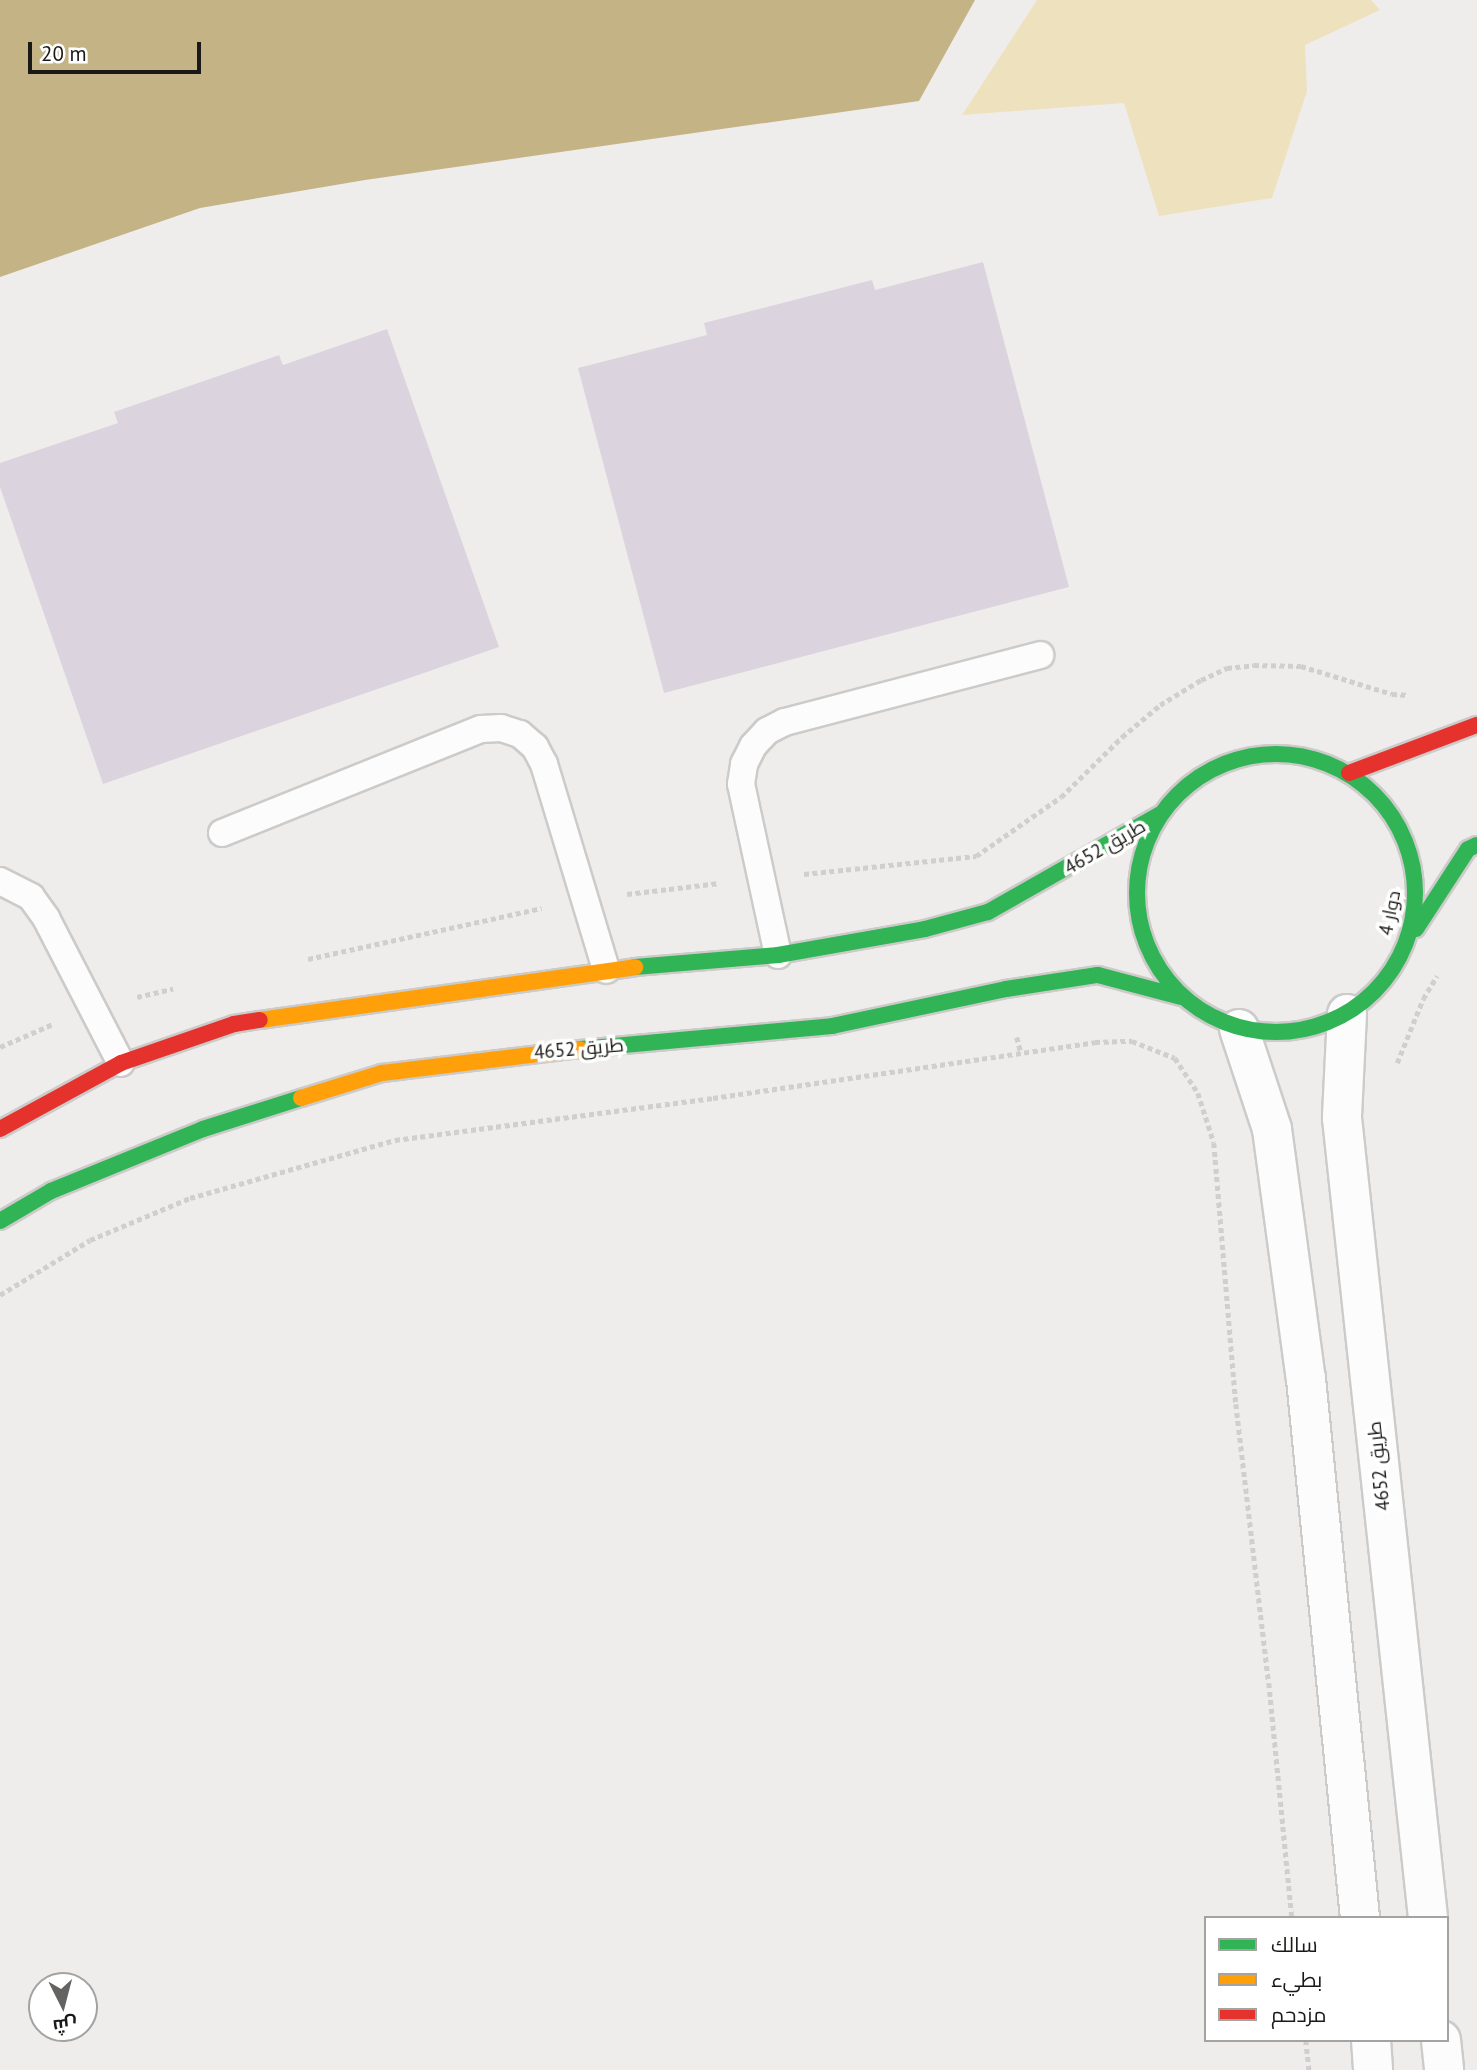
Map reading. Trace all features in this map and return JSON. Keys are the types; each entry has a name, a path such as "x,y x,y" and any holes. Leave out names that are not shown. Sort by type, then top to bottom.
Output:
{"street":[{"path":"1349,773 1477,726"},
{"name":"دوار 4","path":"1267,753 1309,757 1349,773 1385,804 1409,846 1417,892 1409,939 1385,982 1347,1014 1313,1028 1276,1033 1239,1028 1181,997 1150,958 1136,910 1139,861 1159,815 1188,784 1225,763 1267,753"},
{"name":"طريق 4652","path":"0,1129 121,1063 234,1024 606,970 778,955 925,929 988,912 1159,815"},
{"path":"1409,939 1468,849 1477,845"},
{"name":"طريق 4652","path":"0,1221 51,1191 203,1129 382,1073 519,1054 832,1026 1006,989 1098,975 1181,997"},
{"name":"طريق 4652","path":"1347,1014 1342,1118 1428,1916"},
{"path":"1239,1028 1272,1129 1304,1366 1360,1916"},
{"path":"1371,2042 1373,2070"},
{"path":"1441,2042 1444,2070"}],"lane":[{"path":"778,955 741,784 744,764 753,746 767,731 785,722 1040,655"},
{"path":"222,833 481,730 501,728 520,734 535,747 544,764 606,970"},
{"path":"0,881 31,897 46,918 121,1063"}],"path":[{"path":"305,960 586,899 975,856 1061,797 1160,705 1227,668 1254,665 1301,666 1392,694 1417,695"},
{"path":"1394,1069 1423,999 1444,964"},
{"path":"0,1047 92,1006 185,986"},
{"path":"0,1295 90,1240 190,1198 395,1140 713,1098 1095,1042 1132,1041 1175,1058 1198,1093 1214,1143 1236,1404 1269,1683 1292,1916"},
{"path":"1306,2042 1309,2070"}],"shaded area":[{"path":"0,0 975,0 919,101 365,180 200,208 0,277"},
{"path":"1037,0 1371,0 1380,10 1305,45 1307,91 1272,198 1159,216 1124,103 962,115"}],"building":[{"path":"983,262 1069,587 664,693 578,368 707,335 704,323 872,280 875,290"},
{"path":"387,329 499,647 103,784 0,487 0,463 118,423 114,412 279,355 283,365"}],"traffic: fast":[{"path":"1290,754 1342,770 1364,785 1384,805 1405,840 1413,866 1415,893 1413,920 1399,959 1384,981 1364,1001 1342,1016 1303,1030 1262,1032 1210,1016 1188,1001 1168,981 1153,959 1139,920 1137,879 1153,827 1168,805 1188,785 1210,770 1249,756 1290,754"},
{"path":"635,967 778,955 925,929 988,912 1159,815"},
{"path":"1416,929 1468,849 1477,845"},
{"path":"580,1049 832,1026 1006,989 1098,975 1181,997"},
{"path":"0,1221 51,1191 203,1129 301,1098"}],"traffic: slow":[{"path":"260,1020 635,967"},
{"path":"301,1098 382,1073 580,1049"}],"traffic: jam":[{"path":"1349,773 1477,725"},
{"path":"0,1129 121,1063 234,1024 260,1020"}]}
